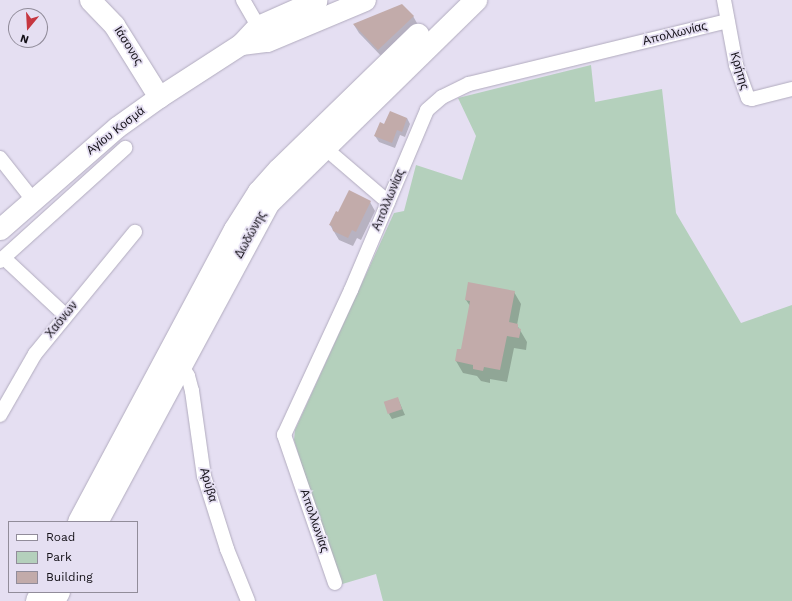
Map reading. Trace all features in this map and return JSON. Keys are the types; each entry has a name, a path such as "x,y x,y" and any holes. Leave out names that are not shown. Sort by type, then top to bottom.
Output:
{"main road":[{"name":"Δωδώνης","path":"98,521 182,366 264,210 287,184 325,148 464,2"},
{"name":"Δωδώνης","path":"79,521 235,230 259,192 283,166 464,2"}],"street":[{"name":"Ιάσονος","path":"90,0 114,25 159,98"},
{"path":"243,0 263,34"},
{"name":"Αγίου Κοσμά","path":"263,34 316,0"},
{"name":"Αγίου Κοσμά","path":"0,229 117,127 241,44 263,34 365,0"},
{"name":"Κρήτης","path":"724,0 738,76 748,98 752,99 792,89"},
{"name":"Απολλωνίας","path":"334,583 284,435 388,202 427,110 451,92 470,84 727,22"},
{"path":"65,315 2,260 125,148"},
{"path":"325,148 388,202"},
{"path":"0,158 33,200"},
{"name":"Χαόνων","path":"0,415 35,354 65,315 135,232"},
{"name":"Αρύβα","path":"182,366 191,385 204,476 228,549 248,601"}],"green space":[{"path":"591,65 595,102 662,89 676,213 741,323 792,305 792,601 383,601 376,574 339,585 294,440 295,430 394,213 404,211 416,165 462,180 476,136 458,98"}],"building":[{"path":"402,4 414,16 378,50 353,24"},
{"path":"390,111 407,118 402,132 397,130 392,143 374,136 380,122 384,124"},
{"path":"349,190 371,201 356,232 352,230 348,238 333,231 332,226 329,225 336,211 338,212"},
{"path":"468,282 515,291 509,322 518,324 518,328 521,329 519,338 507,336 500,370 484,367 483,371 473,369 473,365 455,361 457,349 461,349 470,301 465,300"},
{"path":"398,397 402,409 388,414 384,402"}]}
